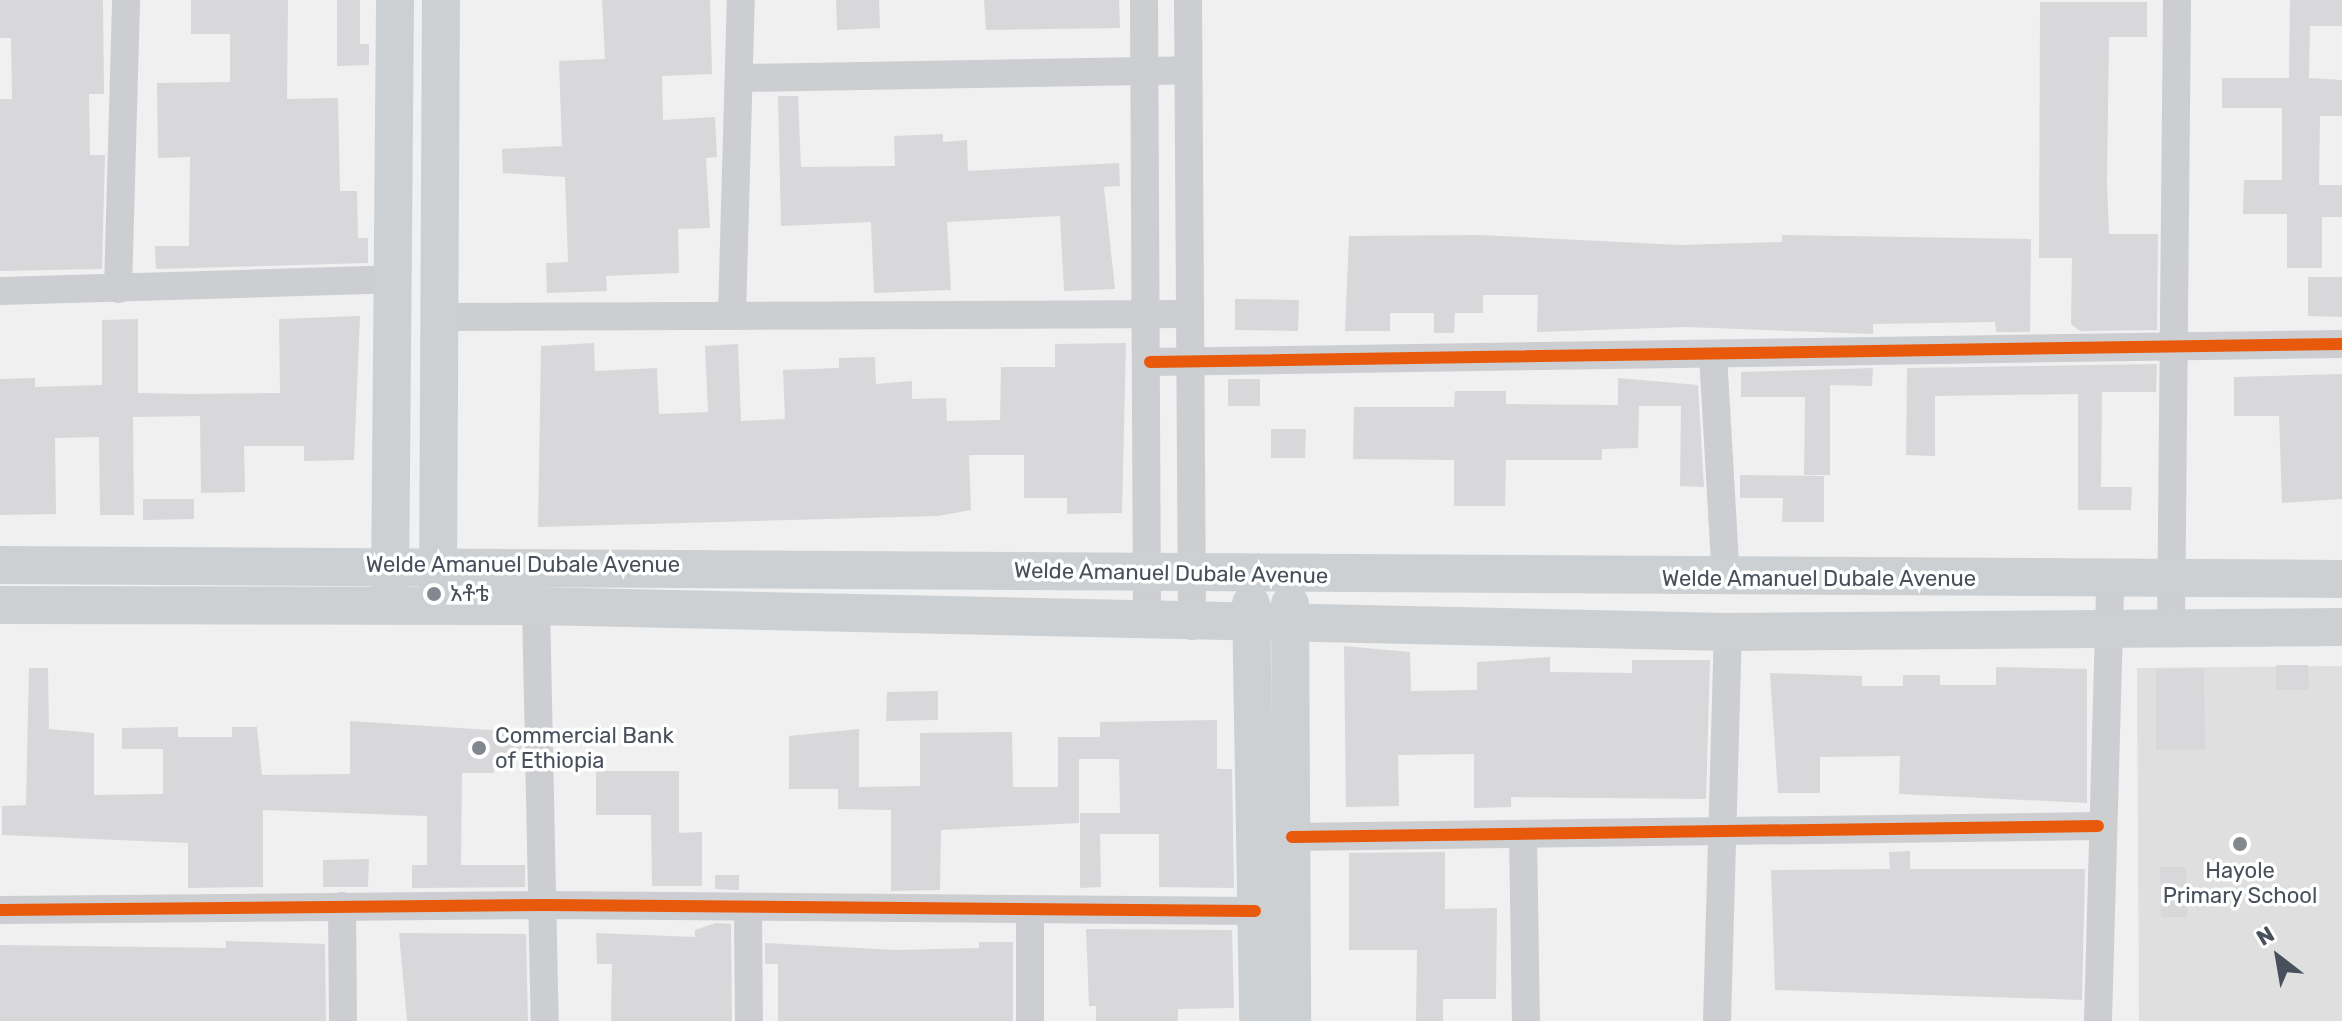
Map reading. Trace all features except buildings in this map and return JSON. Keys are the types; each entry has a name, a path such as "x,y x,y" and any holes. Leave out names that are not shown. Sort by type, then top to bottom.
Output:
{"main road":[{"path":"389,609 392,563 395,0"},
{"path":"436,608 440,563 441,0"},
{"name":"Welde Amanuel Dubale Avenue","path":"0,565 440,563 1726,579 2342,579"},
{"path":"1252,574 1250,627 1258,1021"},
{"path":"1291,575 1292,1021"},
{"path":"0,605 389,609 536,606 1290,628 1728,632 2342,627"}],"street":[{"path":"118,289 126,0"},
{"path":"732,314 741,0"},
{"path":"1144,0 1150,314 1147,624"},
{"path":"1188,0 1192,626"},
{"path":"2171,629 2168,581 2177,349 2177,0"},
{"path":"741,78 1188,70"},
{"path":"0,291 393,279"},
{"path":"439,317 1189,314"},
{"path":"1150,362 2177,349 2342,344"},
{"path":"1713,355 1726,579"},
{"path":"2098,1021 2098,826 2110,580"},
{"path":"536,606 545,905 545,1021"},
{"path":"1717,1021 1725,833 1728,632"},
{"path":"1292,837 2098,826"},
{"path":"1523,835 1526,1021"},
{"path":"0,910 545,905 748,911 1255,911"},
{"path":"342,906 343,1021"},
{"path":"748,911 749,1021"},
{"path":"1030,913 1030,1021"}],"shaded area":[{"name":"Hayole Primary School","path":"2342,666 2342,1021 2139,1021 2137,668"}],"cycle path":[{"path":"1150,362 2342,344"},
{"path":"1292,837 2098,826"},
{"path":"0,910 545,905 1255,911"}],"place":[{"name":"አቶቴ","path":"434,594"},
{"name":"Commercial Bank of Ethiopia","path":"479,748"},
{"name":"Hayole Primary School","path":"2240,844"}]}
